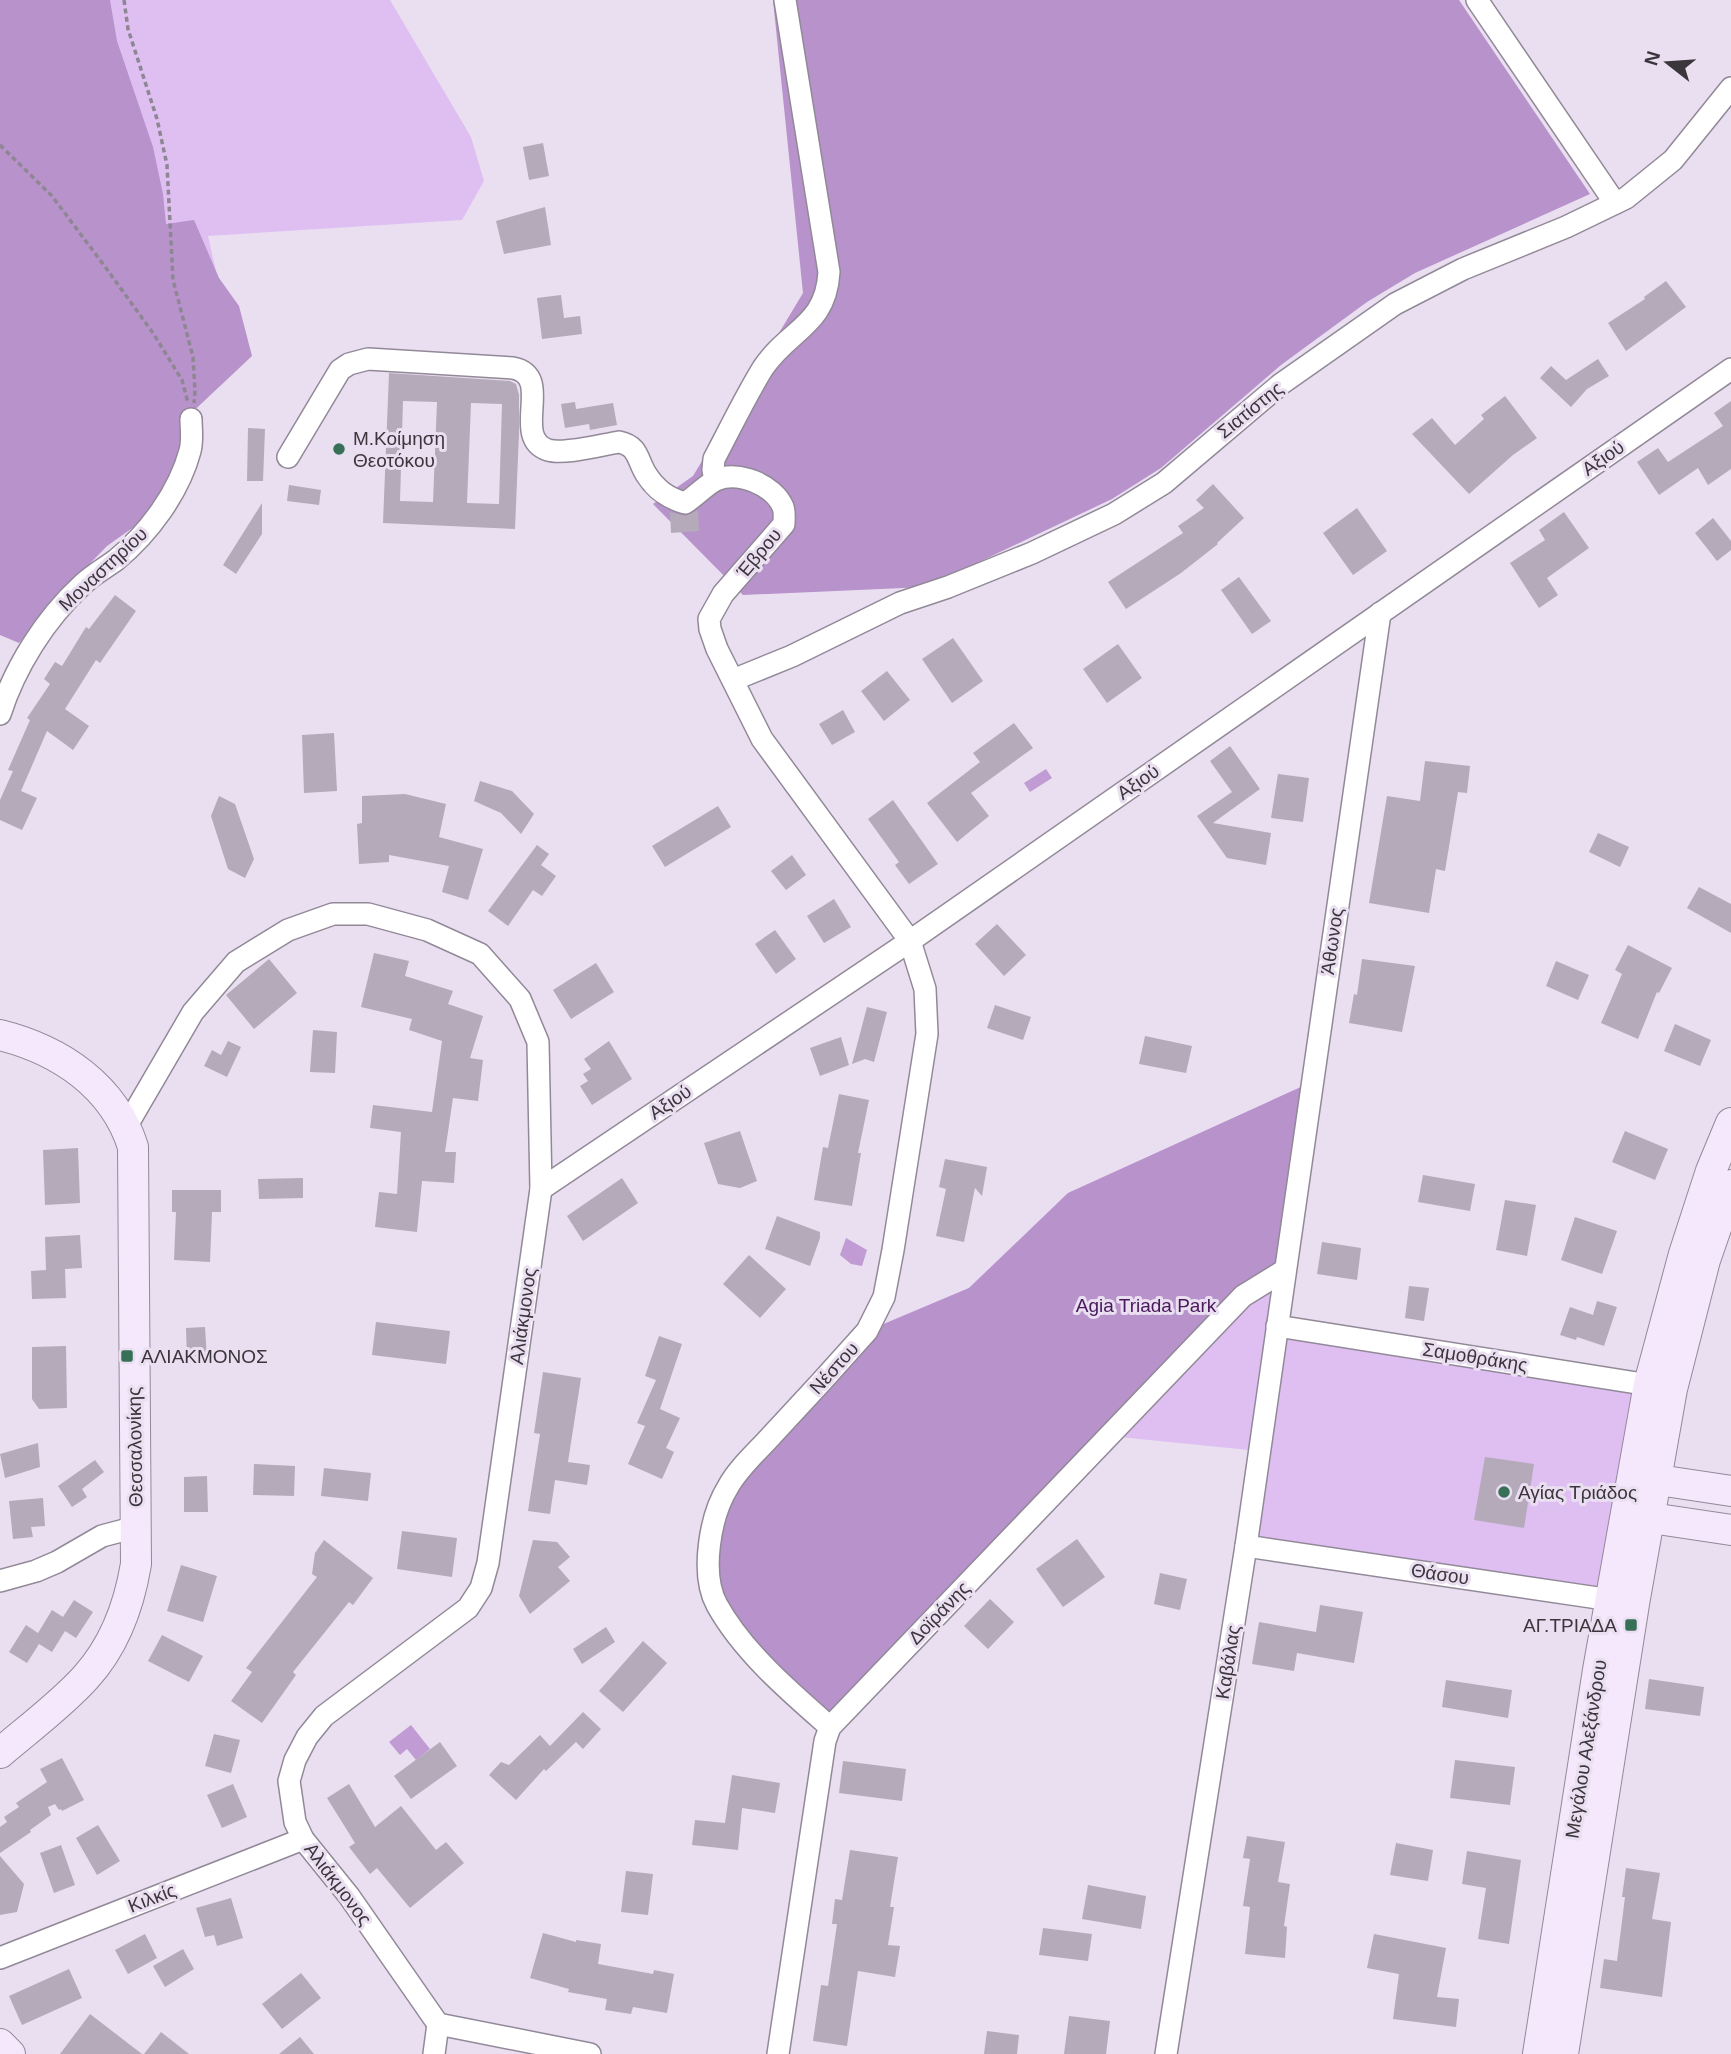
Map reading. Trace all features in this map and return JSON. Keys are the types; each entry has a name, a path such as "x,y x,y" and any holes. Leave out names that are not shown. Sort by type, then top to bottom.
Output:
{"street":[{"path":"288,457 340,370 358,360 394,361 520,369 530,379 532,386 532,429 534,439 540,446 558,451 619,442 628,444 636,450 646,474 667,498 685,503 715,480 714,459 763,368 779,349 815,317 829,285 785,0"},
{"path":"1477,0 1615,203"},
{"name":"Σιατίστης","path":"733,680 803,651 900,603 1032,553 1114,514 1164,483 1281,384 1395,304 1463,269 1566,227 1626,198 1673,160 1731,88"},
{"name":"Αξιού","path":"541,1189 910,941 1731,369"},
{"name":"Μοναστηρίου","path":"0,714 9,688 37,636 81,586 135,544 161,510 181,476 190,450 191,419"},
{"name":"Έβρου","path":"715,480 734,477 755,481 776,496 784,509 783,524 723,594 709,618 717,649 762,738 910,941"},
{"name":"Άθωνος","path":"1285,1270 1380,613"},
{"name":"Αλιάκμονος","path":"126,1127 193,1013 236,962 288,930 333,915 368,914 427,930 480,954 520,999 538,1042 541,1189 488,1563 481,1588 468,1608 324,1716 307,1737 295,1760 289,1781 295,1822 303,1839 349,1896 438,2024"},
{"name":"Νέστου","path":"830,1727 777,1680 725,1617 717,1605 710,1585 709,1555 718,1508 734,1477 867,1331 884,1297 927,1034 925,989 910,941"},
{"name":"Θεσσαλονίκης","path":"0,1035 32,1044 76,1068 107,1098 126,1127 133,1147 136,1527 136,1564 131,1594 122,1621 107,1648 86,1678 0,1753"},
{"name":"Μεγάλου Αλεξάνδρου","path":"1538,2054 1684,1255 1711,1171 1731,1123"},
{"name":"Μεγάλου Αλεξάνδρου","path":"1661,1386 1731,1185"},
{"name":"Καβάλας","path":"1166,2054 1246,1546 1285,1270"},
{"name":"Δοϊράνης","path":"830,1727 1243,1296 1285,1270"},
{"name":"Σαμοθράκης","path":"1277,1326 1661,1386"},
{"path":"1643,1477 1731,1491"},
{"path":"1637,1516 1731,1530"},
{"path":"0,1581 57,1562 102,1536 136,1527"},
{"name":"Θάσου","path":"1246,1546 1622,1601"},
{"name":"Μεγάλου Αλεξάνδρου","path":"1563,2054 1622,1601"},
{"path":"778,2054 825,1741 830,1727"},
{"name":"Κιλκίς","path":"0,1958 303,1839"},
{"path":"434,2054 438,2024 590,2054"},
{"path":"0,2044 10,2054"}],"path":[{"path":"124,0 128,29 157,119 167,165 173,280 193,358 195,391 191,419"},
{"path":"0,145 52,196 153,333 182,380 191,419"}],"green space":[{"path":"0,0 390,0 471,137 484,181 462,220 208,236 218,280 251,356"},
{"path":"0,0 110,0 117,41 153,147 166,224 194,220 219,278 239,306 252,356 185,419 189,447 161,496 138,524 107,546 65,589 19,643 0,635"},
{"path":"773,0 1459,0 1590,194 1415,273 1367,302 1281,365 1161,468 1112,499 926,587 743,595 653,504 693,476 803,293"},
{"name":"Agia Triada Park","path":"1312,1082 1278,1326 1649,1384 1610,1599 1246,1546 1259,1451 1109,1436 867,1331 969,1288 1068,1193"},
{"name":"Agia Triada Park","path":"1312,1082 1285,1270 1243,1296 830,1727 717,1605 717,1508 867,1331 969,1288 1068,1193"}],"shaded area":[{"path":"1046,769 1052,778 1030,792 1024,783"},
{"path":"846,1238 867,1250 862,1266 851,1264 840,1255"},
{"path":"411,1725 430,1749 416,1760 407,1749 400,1755 389,1742"}],"building":[{"path":"543,143 549,176 529,180 523,147"},
{"path":"545,207 551,245 504,254 496,221"},
{"path":"1666,281 1686,307 1626,351 1608,323 1645,299 1644,297"},
{"path":"561,295 564,318 580,316 582,334 542,339 537,298"},
{"path":"1598,359 1609,376 1587,389 1571,407 1540,378 1551,366 1566,380"},
{"path":"389,373 510,381 516,384 519,395 519,433 515,529 383,523","holes":["403,401 437,402 433,502 400,501","471,403 502,404 499,504 467,503"]},
{"path":"1505,396 1537,438 1513,455 1469,494 1412,434 1432,418 1455,445 1484,419 1481,415"},
{"path":"1731,401 1731,469 1708,485 1698,468 1659,495 1637,462 1658,448 1668,462 1723,426 1714,413"},
{"path":"575,402 576,409 613,403 617,425 590,430 589,424 565,428 561,404"},
{"path":"248,428 265,429 263,481 247,481"},
{"path":"1213,484 1244,518 1218,544 1181,573 1126,609 1108,582 1183,533 1178,526 1204,508 1196,500"},
{"path":"289,485 321,490 319,505 287,501"},
{"path":"262,503 262,534 236,574 223,565"},
{"path":"1357,508 1387,551 1353,575 1323,533"},
{"path":"698,510 699,531 671,533 670,512 686,516"},
{"path":"1564,512 1589,548 1547,578 1558,595 1539,608 1510,563 1545,540 1539,530"},
{"path":"1713,518 1731,541 1731,550 1717,561 1695,533"},
{"path":"1239,577 1271,621 1252,634 1221,590"},
{"path":"115,595 136,611 100,663 96,660 65,709 89,726 73,750 47,731 21,791 37,798 22,830 0,820 0,800 13,771 8,770 30,720 27,718 50,684 44,679 55,662 62,666 86,627 89,629"},
{"path":"953,638 983,681 952,703 922,659"},
{"path":"1118,644 1142,678 1107,703 1083,669"},
{"path":"887,671 910,700 884,721 861,691"},
{"path":"843,710 855,732 832,745 819,724"},
{"path":"1014,723 1033,748 971,793 989,816 957,842 927,803 980,762 973,753"},
{"path":"334,733 337,791 304,793 302,735"},
{"path":"1230,746 1260,789 1213,823 1271,833 1266,865 1227,858 1197,816 1232,792 1210,761"},
{"path":"1425,761 1470,766 1467,793 1458,792 1445,871 1436,869 1429,913 1369,903 1387,796 1420,801"},
{"path":"1278,774 1309,778 1303,822 1271,818"},
{"path":"480,781 512,791 534,814 521,834 501,813 474,801"},
{"path":"405,794 446,804 439,837 483,849 468,900 442,892 449,866 389,855 389,862 359,864 357,824 362,823 362,796"},
{"path":"219,796 235,804 254,859 245,878 228,869 211,816"},
{"path":"893,800 938,864 909,884 895,865 899,862 868,819"},
{"path":"718,806 731,827 665,867 652,846"},
{"path":"1598,833 1629,847 1620,867 1589,852"},
{"path":"537,845 549,854 541,865 556,876 542,896 533,890 508,926 488,911"},
{"path":"792,855 806,875 786,890 771,871"},
{"path":"1699,887 1731,904 1731,933 1687,908"},
{"path":"834,899 851,927 824,943 807,916"},
{"path":"997,924 1026,955 1004,976 975,944"},
{"path":"775,930 796,959 776,974 755,944"},
{"path":"1628,945 1672,968 1659,993 1657,992 1638,1039 1601,1023 1622,974 1615,970"},
{"path":"374,953 409,961 405,976 453,991 448,1004 483,1016 470,1058 483,1060 478,1101 453,1098 445,1152 456,1152 454,1183 422,1181 417,1232 375,1227 379,1192 397,1194 401,1132 370,1128 373,1105 432,1112 442,1041 409,1030 412,1019 361,1007"},
{"path":"269,959 297,993 254,1029 226,995"},
{"path":"1362,959 1415,966 1402,1032 1349,1023 1354,994 1357,995"},
{"path":"1556,961 1589,975 1578,1000 1546,986"},
{"path":"596,963 614,992 571,1019 553,990"},
{"path":"995,1005 1031,1017 1023,1040 987,1028"},
{"path":"867,1007 887,1012 874,1062 865,1059 852,1064"},
{"path":"1675,1024 1711,1040 1700,1066 1664,1051"},
{"path":"313,1030 337,1032 335,1073 310,1072"},
{"path":"1145,1036 1192,1046 1186,1073 1139,1064"},
{"path":"841,1037 849,1065 820,1076 810,1048"},
{"path":"228,1041 241,1047 227,1077 204,1066 212,1050 221,1055"},
{"path":"609,1041 632,1079 592,1105 580,1086 588,1081 583,1074 591,1069 584,1059"},
{"path":"839,1094 869,1100 858,1153 861,1153 852,1206 814,1200 823,1147 828,1148"},
{"path":"740,1131 757,1181 740,1188 718,1184 704,1143"},
{"path":"1625,1131 1668,1149 1655,1180 1612,1162"},
{"path":"78,1148 80,1203 45,1205 43,1150"},
{"path":"945,1159 987,1167 982,1196 975,1188 964,1242 936,1236 946,1189 939,1187"},
{"path":"1423,1175 1475,1184 1470,1211 1418,1202"},
{"path":"303,1178 303,1198 259,1199 258,1179"},
{"path":"622,1178 638,1203 583,1241 567,1216"},
{"path":"172,1190 221,1190 221,1212 212,1212 210,1262 174,1260 176,1212 172,1212"},
{"path":"1505,1200 1536,1205 1527,1256 1496,1250"},
{"path":"777,1216 820,1232 810,1266 765,1249"},
{"path":"1575,1217 1617,1231 1602,1274 1561,1260"},
{"path":"80,1235 82,1268 65,1269 66,1298 32,1299 31,1271 46,1270 45,1237"},
{"path":"1322,1242 1361,1248 1357,1280 1317,1274"},
{"path":"749,1255 786,1289 760,1318 723,1284"},
{"path":"1409,1286 1429,1288 1424,1321 1405,1318"},
{"path":"1597,1301 1617,1307 1604,1346 1577,1337 1576,1340 1560,1335 1570,1307 1593,1315"},
{"path":"376,1322 450,1331 446,1364 372,1355"},
{"path":"205,1327 207,1359 187,1361 186,1328"},
{"path":"659,1336 682,1344 660,1409 680,1418 666,1448 674,1452 662,1479 628,1464 645,1426 637,1423 656,1380 645,1376"},
{"path":"66,1346 67,1408 39,1409 32,1399 32,1347"},
{"path":"543,1372 581,1378 568,1462 590,1465 587,1485 555,1480 550,1514 528,1511 540,1434 534,1433"},
{"path":"38,1443 40,1467 5,1478 0,1454"},
{"name":"Αγίας Τριάδος","path":"1485,1457 1534,1464 1524,1528 1474,1520"},
{"path":"95,1460 104,1472 82,1489 87,1497 72,1507 58,1486"},
{"path":"254,1464 295,1466 294,1496 253,1495"},
{"path":"324,1468 371,1473 368,1501 321,1496"},
{"path":"207,1476 208,1512 184,1512 184,1477"},
{"path":"43,1498 45,1526 31,1527 33,1537 13,1539 9,1501"},
{"path":"402,1531 457,1538 452,1577 397,1569"},
{"path":"1077,1539 1105,1577 1063,1607 1036,1569"},
{"path":"324,1540 373,1578 353,1605 349,1602 293,1672 296,1675 262,1723 231,1701 252,1672 246,1668 317,1577 312,1574 315,1553"},
{"path":"533,1540 557,1542 570,1557 558,1567 570,1581 530,1614 519,1596"},
{"path":"181,1565 217,1576 203,1622 167,1611"},
{"path":"1160,1573 1187,1579 1180,1610 1154,1604"},
{"path":"990,1599 1014,1622 988,1649 964,1626"},
{"path":"74,1600 93,1612 76,1638 65,1631 52,1652 39,1644 27,1663 9,1652 26,1625 38,1633 52,1610 63,1617"},
{"path":"1320,1605 1363,1612 1354,1663 1297,1653 1294,1671 1252,1664 1259,1622 1316,1632"},
{"path":"606,1627 615,1642 582,1664 573,1649"},
{"path":"162,1635 203,1656 189,1682 148,1661"},
{"path":"643,1641 667,1663 623,1712 599,1691"},
{"path":"1649,1679 1704,1687 1700,1716 1645,1709"},
{"path":"1446,1680 1512,1690 1508,1718 1442,1707"},
{"path":"583,1712 601,1729 583,1749 576,1742 546,1771 544,1769 516,1800 489,1775 501,1762 509,1765 540,1735 550,1746"},
{"path":"214,1734 240,1740 231,1773 205,1766"},
{"path":"440,1742 457,1766 411,1799 394,1776"},
{"path":"62,1758 84,1800 62,1811 55,1804 48,1807 51,1815 0,1853 0,1827 7,1822 4,1817 19,1807 16,1803 47,1782 40,1769"},
{"path":"1455,1760 1515,1767 1510,1805 1450,1798"},
{"path":"843,1761 906,1769 902,1801 839,1793"},
{"path":"732,1775 780,1783 775,1813 742,1808 738,1850 692,1845 695,1820 725,1823"},
{"path":"233,1784 247,1817 222,1828 207,1795"},
{"path":"349,1784 375,1827 401,1806 436,1850 446,1842 464,1863 410,1908 377,1868 370,1874 349,1847 355,1843 327,1798"},
{"path":"98,1825 120,1861 97,1875 76,1838"},
{"path":"1247,1836 1285,1842 1278,1882 1290,1884 1284,1926 1287,1927 1285,1958 1245,1954 1250,1907 1243,1906 1250,1859 1243,1858"},
{"path":"1396,1843 1433,1850 1428,1881 1390,1875"},
{"path":"61,1845 75,1885 54,1893 40,1853"},
{"path":"850,1850 898,1857 890,1907 894,1907 888,1945 900,1946 895,1977 858,1971 847,2046 813,2041 821,1985 828,1986 837,1924 832,1924 835,1899 842,1900"},
{"path":"1467,1851 1521,1860 1509,1944 1478,1939 1486,1888 1462,1884"},
{"path":"0,1856 24,1884 17,1912 0,1915"},
{"path":"1626,1868 1660,1873 1652,1919 1671,1922 1662,1997 1600,1988 1604,1959 1617,1961"},
{"path":"626,1871 653,1874 648,1915 621,1912"},
{"path":"1088,1885 1146,1896 1141,1929 1082,1919"},
{"path":"231,1898 243,1938 217,1946 214,1935 205,1937 196,1908"},
{"path":"1043,1928 1092,1934 1088,1961 1039,1955"},
{"path":"543,1933 576,1942 601,1944 598,1964 653,1974 654,1970 674,1974 667,2013 633,2007 631,2014 605,2010 607,1999 568,1992 569,1989 530,1978"},
{"path":"145,1934 157,1958 128,1974 115,1950"},
{"path":"1374,1934 1446,1948 1437,1997 1459,1999 1456,2027 1393,2019 1399,1974 1367,1968"},
{"path":"183,1949 194,1969 165,1987 153,1966"},
{"path":"69,1969 82,1998 22,2025 9,1996"},
{"path":"301,1973 321,1998 282,2029 262,2004"},
{"path":"90,2014 142,2054 60,2054"},
{"path":"1069,2016 1110,2021 1106,2054 1064,2054"},
{"path":"987,2031 1019,2035 1017,2054 984,2054"},
{"path":"161,2032 189,2054 144,2054"},
{"path":"300,2037 314,2054 279,2054"}],"place":[{"name":"Μ.Κοίμηση Θεοτόκου","path":"339,449"},
{"name":"ΑΛΙΑΚΜΟΝΟΣ","path":"127,1356"},
{"name":"Αγίας Τριάδος","path":"1504,1492"},
{"name":"ΑΓ.ΤΡΙΑΔΑ","path":"1631,1625"}]}
